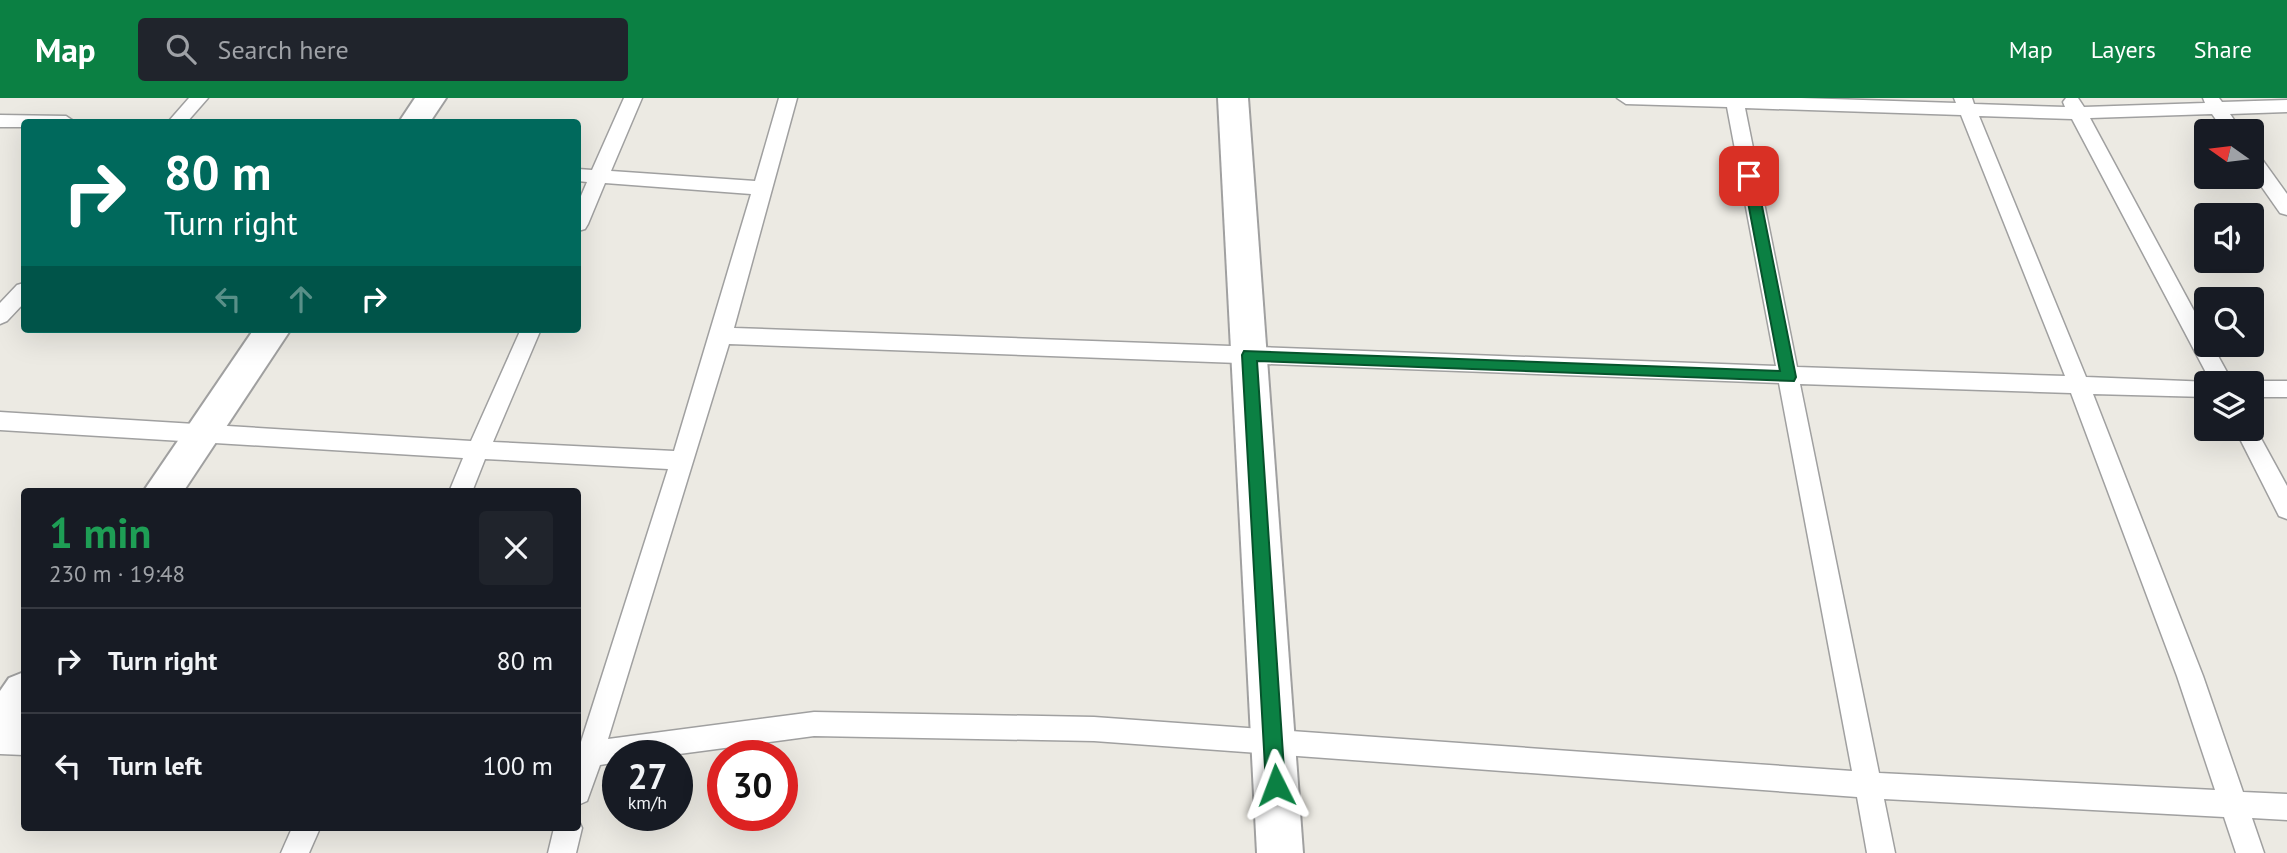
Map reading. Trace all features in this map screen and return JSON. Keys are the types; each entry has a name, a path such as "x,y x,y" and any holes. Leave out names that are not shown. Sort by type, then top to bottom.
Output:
{"street":[{"path":"416,119 431,98"},
{"path":"1233,98 1280,853"},
{"path":"165,488 270,333"},
{"path":"0,728 21,696"}],"lane":[{"path":"180,119 199,98"},
{"path":"581,217 633,98"},
{"path":"788,98 721,336 582,755 814,724 1094,729 1273,740 1868,786 2287,807"},
{"path":"1626,98 2074,106 2213,103 2287,106"},
{"path":"1734,100 1881,853"},
{"path":"2213,103 2224,119"},
{"path":"1965,104 2079,386 2190,676 2250,853"},
{"path":"2074,106 2216,371"},
{"path":"0,121 21,121"},
{"path":"581,175 763,188"},
{"path":"2264,176 2287,208"},
{"path":"0,316 21,293"},
{"path":"462,488 529,333"},
{"path":"721,336 1021,344 1788,377 2194,389"},
{"path":"2264,389 2287,389"},
{"path":"0,421 201,435 681,461"},
{"path":"2252,441 2287,509"},
{"path":"0,742 21,743"},
{"path":"295,853 305,831"},
{"path":"562,853 567,831"}],"route":[{"path":"1276,785 1249,355 1788,377 1749,176"}]}
